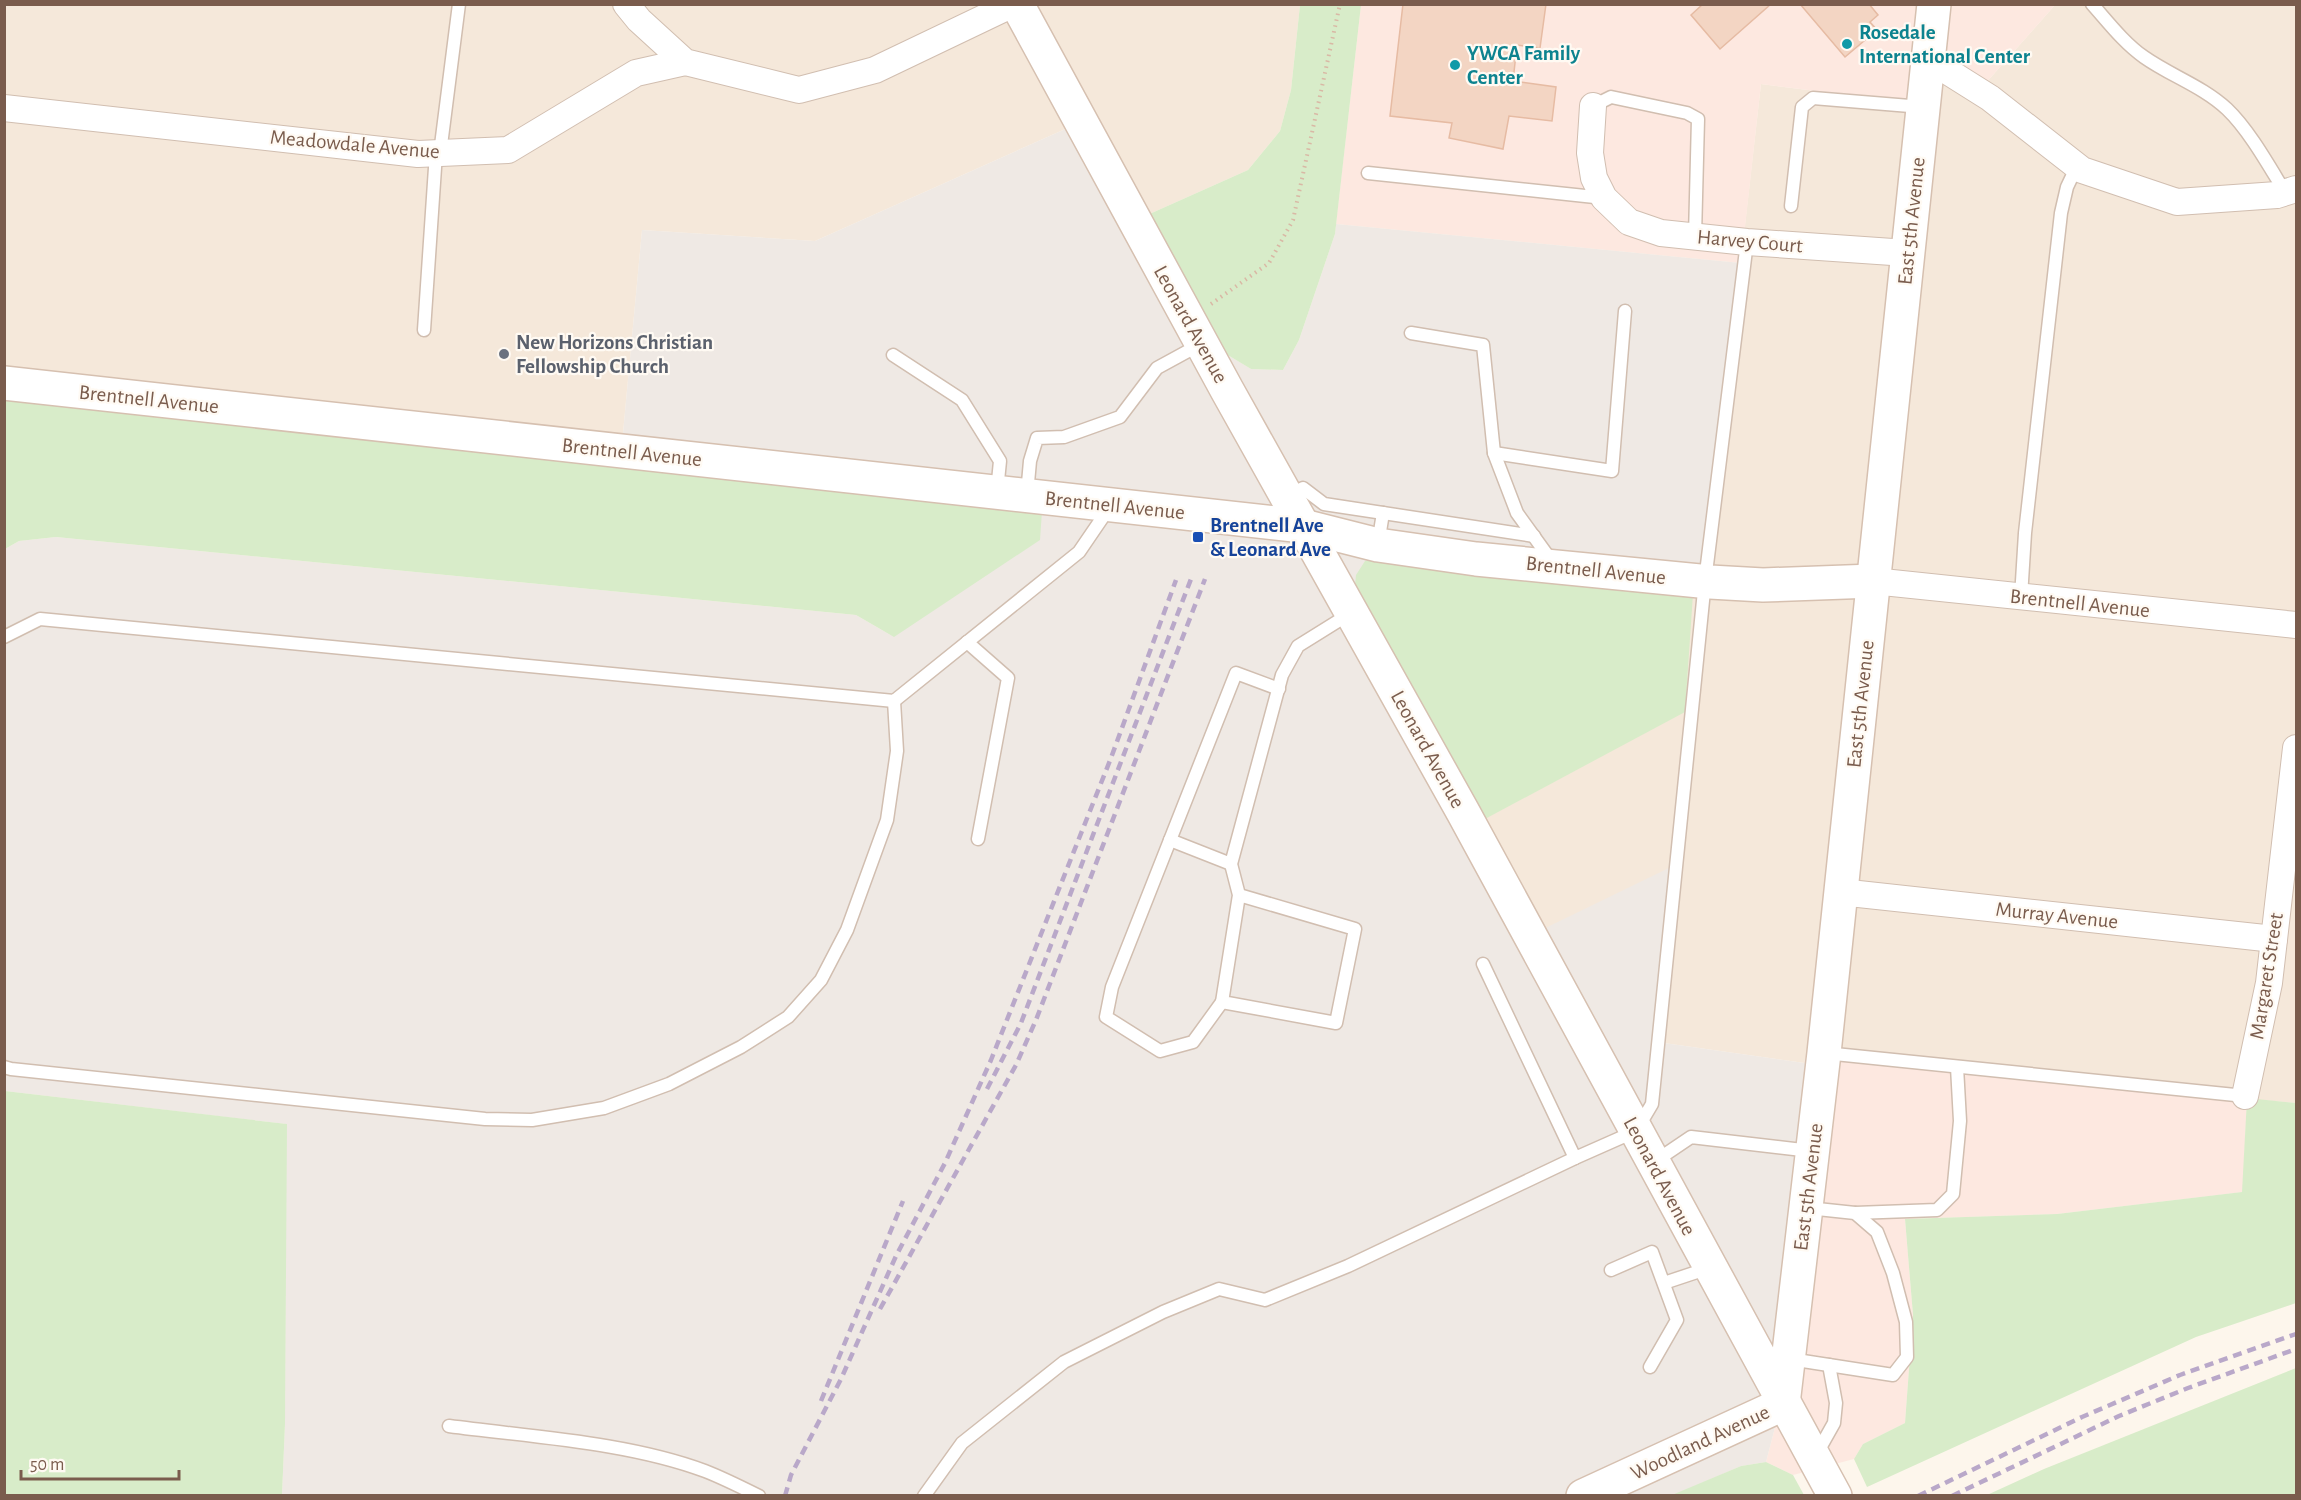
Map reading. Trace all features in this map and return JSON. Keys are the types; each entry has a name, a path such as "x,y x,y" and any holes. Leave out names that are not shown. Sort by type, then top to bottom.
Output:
{"street":[{"path":"626,4 639,20 685,62 799,90 875,70 1015,4"},
{"name":"Leonard Avenue","path":"1015,4 1352,613 1835,1496"},
{"name":"East 5th Avenue","path":"1783,1404 1824,1053 1934,4"},
{"path":"1928,59 1990,98 2082,170 2177,202 2291,191"},
{"name":"Meadowdale Avenue","path":"4,108 418,154 508,150 636,73 685,62"},
{"name":"Harvey Court","path":"1593,106 1590,153 1594,178 1604,198 1629,222 1661,233 1747,242 1907,253"},
{"name":"Brentnell Avenue","path":"4,383 1304,526 1378,545 1476,559 1763,585 1872,581 2296,625"},
{"name":"Margaret Street","path":"2245,1096 2269,983 2296,748"},
{"name":"Murray Avenue","path":"1840,892 2274,939"},
{"name":"Woodland Avenue","path":"1583,1496 1783,1404"}],"lane":[{"path":"424,330 438,153 459,4"},
{"path":"2091,4 2144,57 2195,84 2227,109 2291,191"},
{"path":"1593,106 1611,97 1688,113 1698,119 1695,236"},
{"path":"1791,206 1802,106 1813,98 1923,107"},
{"path":"2020,597 2025,533 2061,213 2067,187 2077,166"},
{"path":"1368,173 1604,198"},
{"path":"924,1496 962,1443 1064,1362 1163,1312 1219,1289 1265,1300 1348,1266 1636,1131 1652,1104 1705,581 1747,242"},
{"path":"1494,453 1612,471 1625,311"},
{"path":"1012,494 1030,461 1037,438 1064,437 1120,417 1157,368 1195,332"},
{"path":"1411,333 1484,345 1494,453 1517,513 1555,566"},
{"path":"893,355 962,400 1000,461 1012,494"},
{"path":"1287,497 1303,488 1324,504 1534,536"},
{"path":"4,637 40,619 894,701 1079,552 1112,505"},
{"path":"1378,545 1383,513"},
{"path":"1279,689 1236,673 1112,987 1106,1017 1160,1051 1193,1042 1222,1002 1239,895 1231,864 1279,689 1282,675 1298,646 1352,613"},
{"path":"967,642 1008,678 978,839"},
{"path":"4,1067 473,1118 520,1120 604,1108 669,1084 741,1047 788,1017 821,980 847,930 887,820 897,751 894,701"},
{"path":"1170,840 1231,864"},
{"path":"1222,1002 1336,1023 1355,929 1239,895"},
{"path":"1483,964 1575,1158"},
{"path":"1824,1053 2245,1096"},
{"path":"1806,1207 1855,1213 1937,1210 1953,1194 1960,1121 1957,1066"},
{"path":"1653,1163 1691,1137 1812,1151"},
{"path":"1788,1359 1893,1376 1907,1357 1906,1322 1893,1273 1876,1232 1855,1213"},
{"path":"1611,1270 1652,1252 1677,1320 1650,1367"},
{"path":"1664,1283 1710,1267"},
{"path":"1814,1458 1834,1423 1836,1403 1829,1365"},
{"path":"448,1426 582,1443 646,1455 704,1471 759,1496"}],"path":[{"path":"1195,332 1269,263 1293,220 1340,4"}],"shaded area":[{"path":"5,5 1300,5 1291,90 1280,131 1248,170 1145,216 1090,118 815,241 642,230 620,465 5,400"},
{"path":"1361,5 2055,5 1976,94 1924,63 1920,104 1761,84 1741,263 1336,224"},
{"path":"2055,5 2296,5 2296,1103 1819,1065 1657,1042 1675,866 1531,936 1485,819 1693,594 1703,595 1761,84 1920,104 1923,63 1976,94"},
{"path":"1090,118 1221,351 1251,369 1283,370 1299,340 1335,234 1336,224 1741,263 1703,595 1384,558 1531,935 1675,865 1657,1042 1819,1065 1785,1389 1766,1462 1741,1466 1672,1496 282,1495 285,1424 286,1124 5,1091 5,549 19,541 56,537 856,615 894,637 620,465 642,230 815,241"},
{"path":"1843,1053 2247,1098 2243,1192 2057,1214 1905,1219 1913,1315 1905,1423 1863,1444 1854,1459 1793,1475 1766,1462 1785,1389 1819,1065"}],"green space":[{"path":"1300,5 1361,5 1335,234 1299,340 1283,370 1251,369 1221,351 1145,216 1248,170 1280,131 1291,90"},
{"path":"5,400 1042,511 1040,540 894,637 856,615 56,537 19,541 5,549"},
{"path":"1384,558 1693,594 1685,712 1485,819 1355,585 1356,575 1365,561"},
{"path":"5,1091 287,1124 285,1424 282,1495 5,1495"},
{"path":"2247,1098 2296,1103 2296,1303 2196,1337 1867,1487 1854,1459 1863,1444 1905,1423 1913,1315 1905,1219 2057,1214 2242,1192"},
{"path":"2296,1368 2296,1495 1987,1495 2044,1469"},
{"path":"1766,1462 1793,1475 1804,1495 1672,1495 1741,1466"}],"building":[{"name":"YWCA Family Center","path":"1403,4 1546,4 1540,48 1517,45 1513,81 1556,87 1552,121 1509,116 1503,149 1449,138 1452,123 1390,116"},
{"path":"1703,4 1771,4 1720,49 1691,15"},
{"name":"Rosedale International Center","path":"1800,4 1869,4 1878,15 1870,22 1877,30 1845,57"}],"railway":[{"path":"987,1089 1021,1023 1191,579"},
{"path":"880,1309 1016,1065 1036,1020 1205,579"},
{"path":"785,1496 791,1475 841,1379 896,1256 945,1163 991,1060 1111,758 1176,580"},
{"path":"821,1401 903,1201"},
{"path":"1918,1496 2082,1417 2180,1375 2296,1334"},
{"path":"1952,1496 2119,1416 2296,1349"}],"place":[{"name":"Rosedale International Center","path":"1847,44"},
{"name":"YWCA Family Center","path":"1455,65"},
{"name":"New Horizons Christian Fellowship Church","path":"504,354"},
{"name":"Brentnell Ave & Leonard Ave","path":"1198,537"}]}
